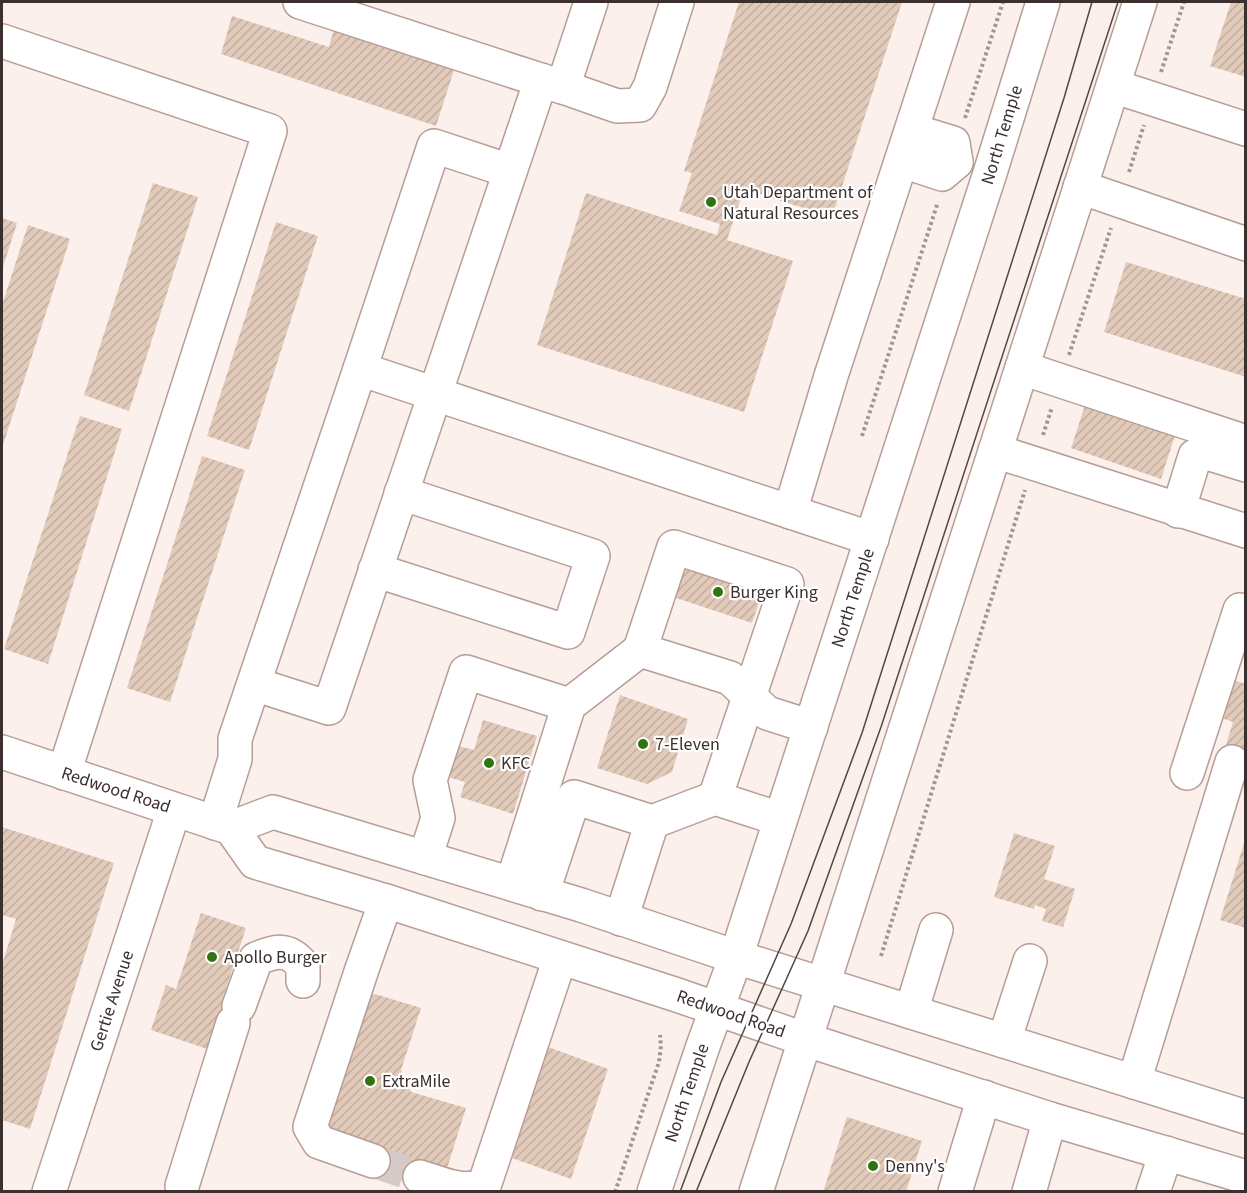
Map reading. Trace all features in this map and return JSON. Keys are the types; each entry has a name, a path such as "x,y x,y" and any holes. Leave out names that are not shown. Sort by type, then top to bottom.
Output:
{"main road":[{"path":"300,2 617,106 640,105 650,87 677,2"},
{"path":"254,684 329,708 510,171 591,2"},
{"path":"790,512 831,376 910,145 953,2"},
{"name":"North Temple","path":"654,1191 736,957 990,173 1043,2"},
{"path":"756,1191 1140,2"},
{"path":"2,41 270,131 63,773"},
{"path":"1113,86 1245,129"},
{"path":"910,145 918,166 942,174 953,161 990,173"},
{"path":"510,171 434,146 235,739 235,759 223,826 273,812 527,889 1245,1117"},
{"path":"1080,187 1245,244"},
{"path":"1022,368 1245,442"},
{"path":"360,369 872,539"},
{"path":"995,451 1245,531"},
{"path":"1178,511 1195,456 1204,452 1245,465"},
{"path":"375,570 568,632 593,556 401,493"},
{"path":"527,889 569,705 640,650 674,547 787,584 715,798"},
{"path":"1187,773 1240,610"},
{"path":"640,650 730,678 767,714 811,727"},
{"path":"425,858 438,818 430,780 466,672 569,705"},
{"name":"Redwood Road","path":"2,752 223,826 255,862 386,901 717,1008 804,1039 1050,1119 1245,1178"},
{"path":"1134,1082 1232,762"},
{"path":"527,889 574,797 652,822 715,798 780,819"},
{"name":"Gertie Avenue","path":"49,1191 174,810"},
{"path":"621,919 652,822"},
{"path":"373,1161 319,1142 310,1127 386,901"},
{"path":"910,1012 936,930"},
{"path":"182,1186 255,959 277,951 295,956 303,966 303,981"},
{"path":"420,1177 456,1189 471,1190 484,1186 560,958"},
{"path":"1004,1041 1030,962"},
{"path":"955,1191 984,1097"},
{"path":"1029,1191 1050,1119"},
{"path":"1153,1191 1166,1154"},
{"path":"1241,1191 1245,1178"}],"path":[{"path":"862,436 1003,2"},
{"path":"615,1191 659,1062 660,1035"}],"building":[{"name":"Utah Department of Natural Resources","path":"739,2 902,2 832,217 744,189 727,240 793,261 744,412 537,345 586,193 717,235 720,224 679,211 692,173 684,171"},
{"path":"1231,2 1246,2 1246,77 1210,66"},
{"path":"232,16 329,47 335,25 456,64 436,126 221,54"},
{"path":"153,183 198,197 129,411 84,395"},
{"path":"2,218 17,223 2,270"},
{"path":"276,222 318,236 249,450 207,436"},
{"path":"28,225 70,239 2,448 2,305"},
{"path":"1126,262 1246,299 1246,377 1104,332"},
{"path":"1088,396 1178,426 1161,479 1071,448"},
{"path":"80,416 122,429 48,664 4,649"},
{"path":"202,456 245,470 170,702 127,688"},
{"name":"Burger King","path":"684,561 764,588 752,623 673,597"},
{"path":"1227,678 1246,684 1246,766 1222,758 1233,722 1216,716"},
{"name":"7-Eleven","path":"620,695 688,719 672,772 647,784 597,768"},
{"name":"KFC","path":"483,720 537,736 513,814 460,797 465,782 445,776 455,745 474,750"},
{"path":"2,827 114,863 30,1129 2,1120 2,965 16,919 2,915"},
{"path":"1014,833 1055,846 1044,879 1075,889 1063,927 1042,921 1046,909 1035,905 1034,909 994,897"},
{"path":"1246,840 1246,928 1220,920"},
{"name":"Apollo Burger","path":"201,913 246,928 222,1001 252,1011 247,1028 216,1052 151,1030 166,985 176,989"},
{"name":"ExtraMile","path":"375,994 421,1008 401,1070 411,1092 466,1108 445,1175 417,1186 371,1170 332,1138 322,1119 361,1001"},
{"path":"548,1047 608,1069 571,1179 512,1158"},
{"name":"Denny's","path":"847,1117 922,1141 906,1192 823,1192"}],"tunnel":[{"path":"373,1161 420,1177"}],"tram line":[{"path":"680,1192 721,1082 791,924 862,733 1064,98 1092,2"},
{"path":"696,1192 749,1062 808,931 881,727 1118,2"}],"place":[{"name":"Utah Department of Natural Resources","path":"711,202"},
{"name":"Burger King","path":"718,592"},
{"name":"7-Eleven","path":"643,744"},
{"name":"KFC","path":"489,763"},
{"name":"Apollo Burger","path":"212,957"},
{"name":"ExtraMile","path":"370,1081"},
{"name":"Denny's","path":"873,1166"}]}
